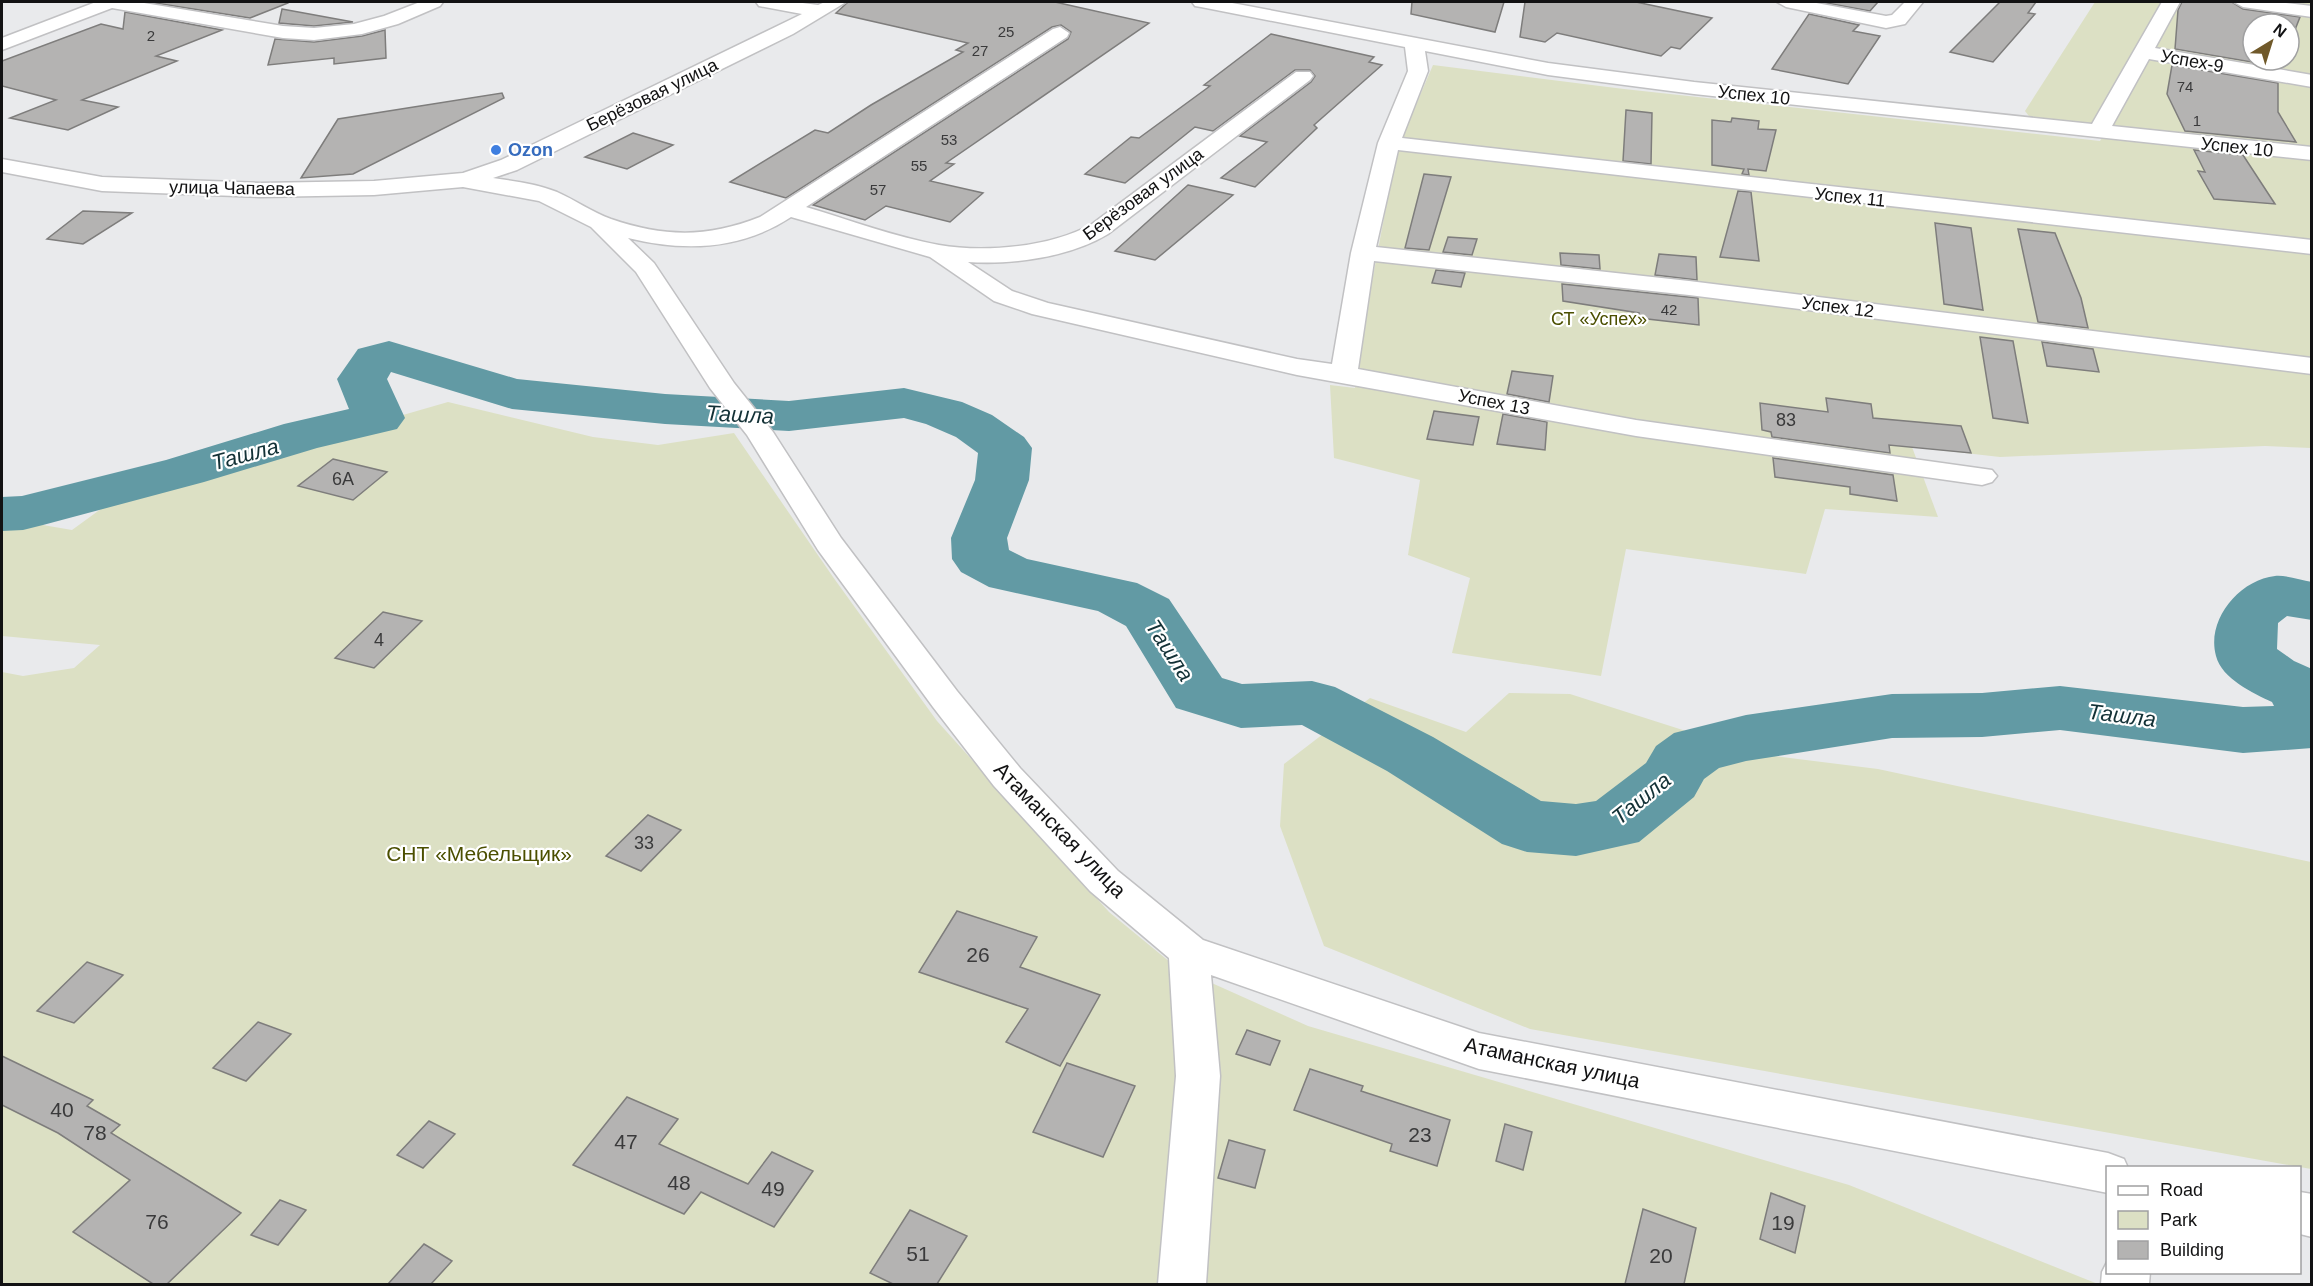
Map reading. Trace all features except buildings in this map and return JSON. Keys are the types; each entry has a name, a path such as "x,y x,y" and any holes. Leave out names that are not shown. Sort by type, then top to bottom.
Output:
{"street":[{"path":"2,44 111,2 283,32 314,34 364,28 391,20 434,2"},
{"path":"765,2 819,11"},
{"name":"Берёзовая улица","path":"464,180 509,165 786,30 837,2"},
{"name":"Успех 10","path":"1201,2 1548,69 1694,88 2098,133 2312,154"},
{"path":"1786,2 1886,22 1898,20 1914,2"},
{"path":"2098,133 2171,2"},
{"path":"2243,2 2312,12"},
{"path":"599,222 676,242 711,241 742,233 788,209 1060,33"},
{"path":"1344,374 1363,253 1389,143 1418,71 1414,44"},
{"name":"Успех-9","path":"2144,52 2312,81"},
{"name":"Берёзовая улица","path":"788,209 938,252 976,255 1054,249 1083,239 1100,229 1303,76"},
{"name":"Успех 11","path":"1389,143 2312,247"},
{"name":"улица Чапаева","path":"2,166 102,184 260,190 374,188 464,180"},
{"name":"Атаманская улица","path":"464,180 511,187 547,196 599,222 645,268 724,388 759,432 829,543 945,699 1007,777 1104,881 1189,951 1479,1051 2106,1173"},
{"name":"Успех 13","path":"938,252 1003,296 1041,309 1297,367 1635,428 1982,476"},
{"name":"Успех 12","path":"1363,253 1689,288 2312,366"},
{"path":"1182,1284 1198,1076 1189,951"}],"green space":[{"path":"2095,2 2165,2 2098,126 2032,120 2025,111"},
{"name":"СТ «Успех»","path":"2181,2 2311,2 2311,448 2265,446 2000,457 1912,447 1938,517 1825,509 1806,574 1626,549 1601,676 1452,653 1470,578 1408,555 1420,480 1334,458 1330,385 1355,388 1357,361 1397,149 1433,65 1624,89 2100,141"},
{"name":"СНТ «Мебельщик»","path":"448,402 593,437 658,445 734,433 833,577 937,721 1109,912 1176,967 1308,1026 1849,1185 2098,1284 2,1284 2,672 23,676 74,668 100,645 2,636 2,518 72,530 116,498"},
{"path":"1509,693 1570,694 1758,754 1878,769 2311,862 2311,1169 1530,1029 1324,946 1280,826 1284,764 1370,698 1466,732"}],"waterway":[{"name":"Ташла","path":"2,514 23,513 185,471 303,435 379,418 362,379 375,359 389,356 512,394 665,409 789,416 904,403 944,413 974,426 1005,448 1002,480 979,538 981,559 1010,574 1116,596 1148,613 1199,693 1241,706 1312,703 1410,754 1527,826 1576,830 1614,824 1670,780 1680,763 1697,750 1746,738 1892,716 1982,715 2060,708 2243,730 2302,728 2308,710 2298,688 2272,676 2247,657 2246,635 2252,614 2276,595 2312,601"}],"place":[{"name":"Ozon","path":"496,150"}]}
